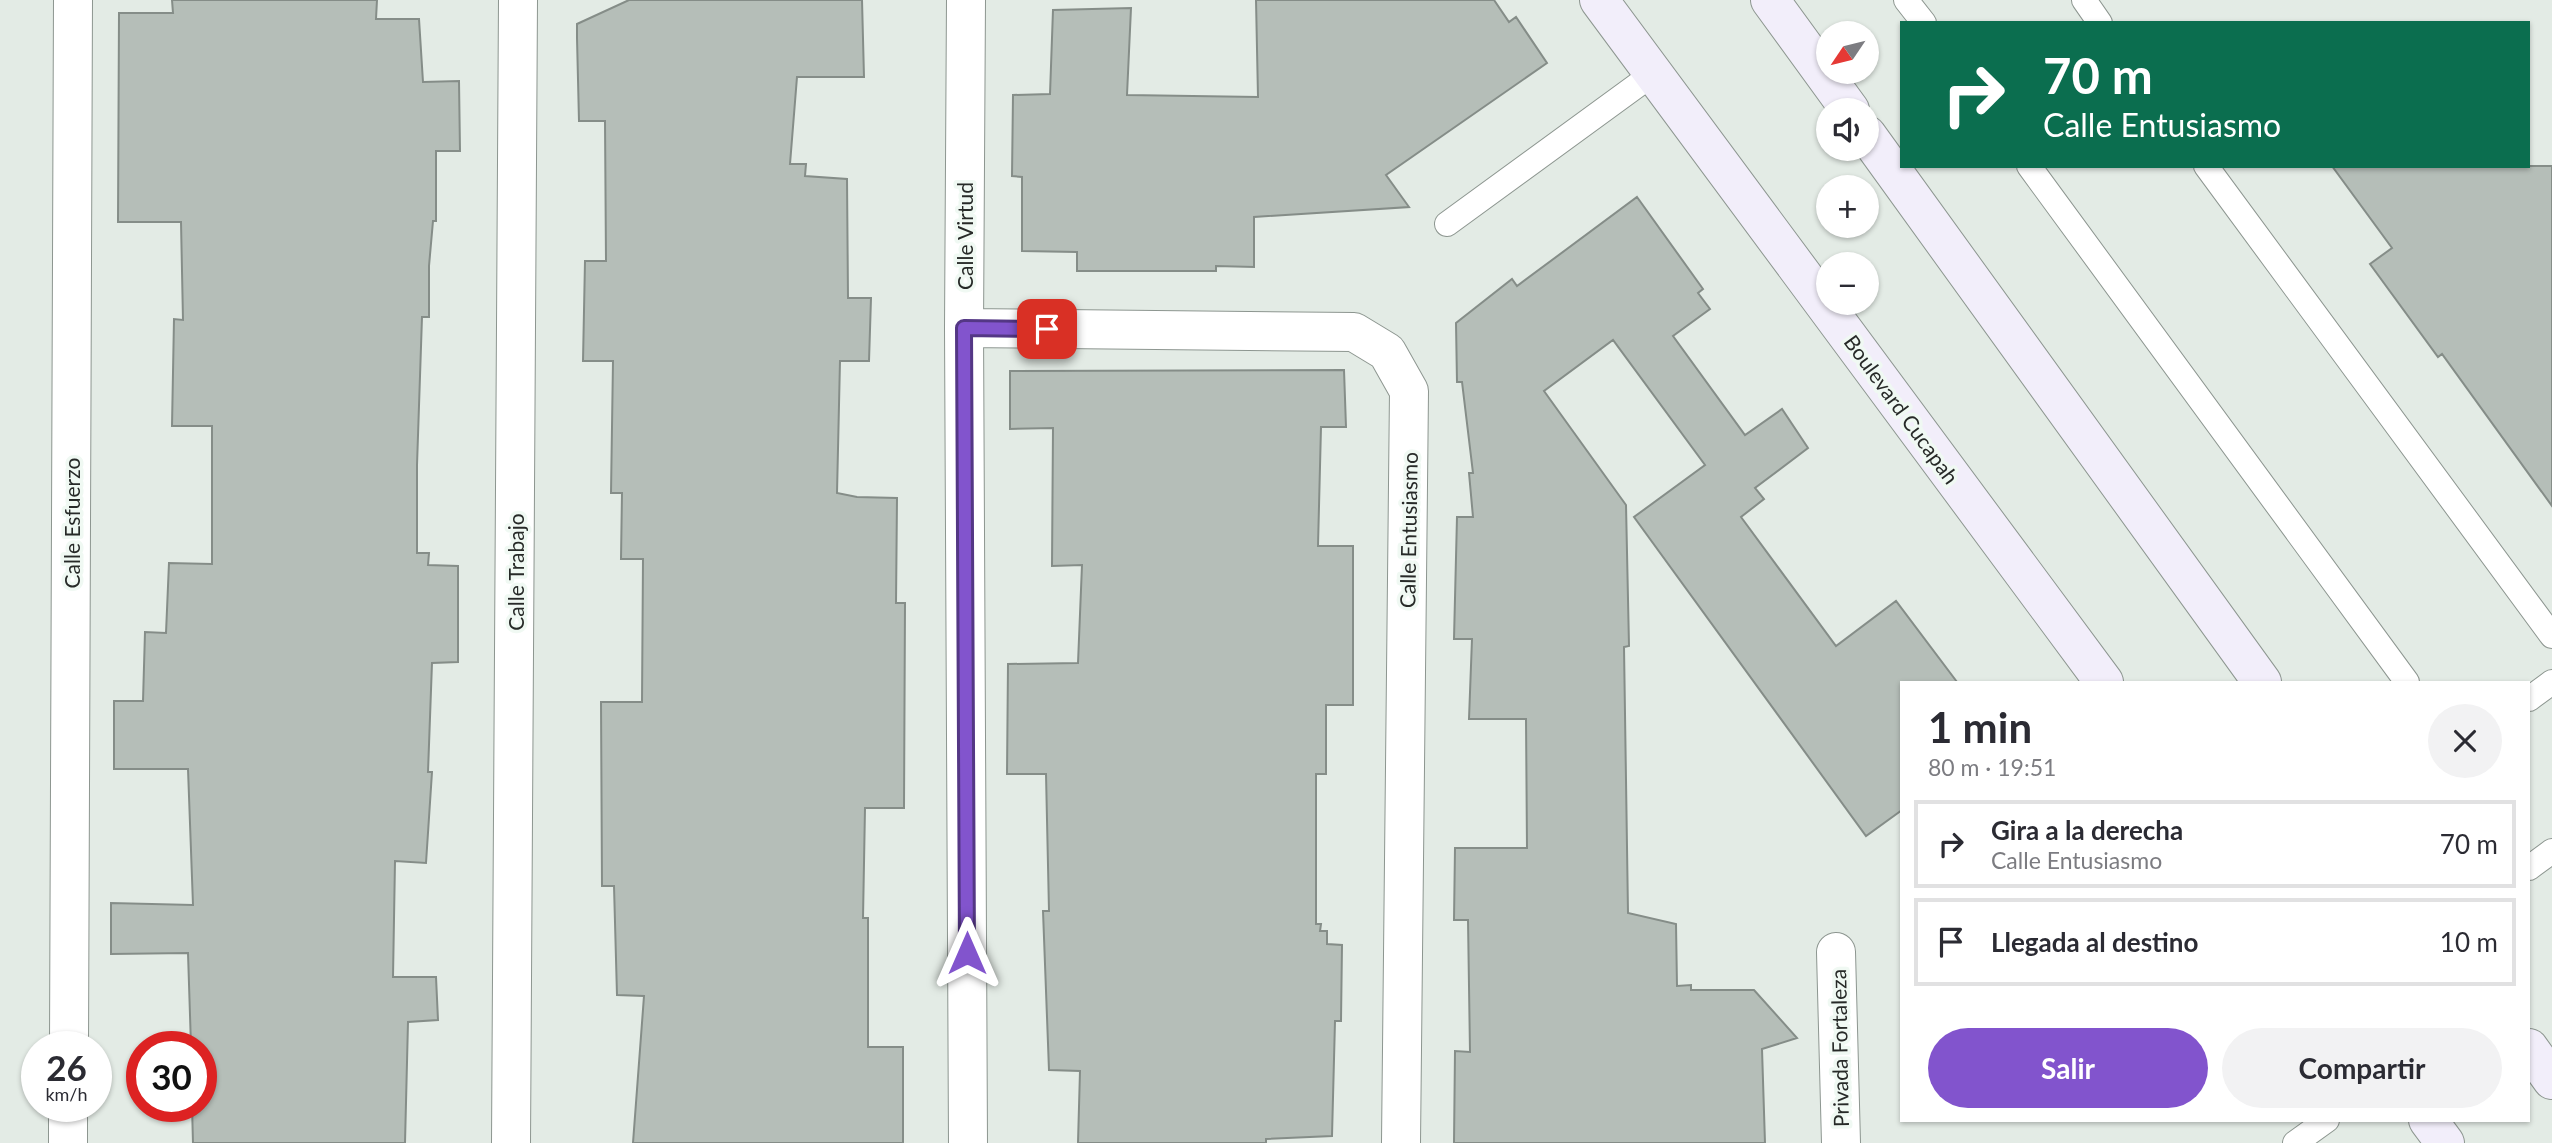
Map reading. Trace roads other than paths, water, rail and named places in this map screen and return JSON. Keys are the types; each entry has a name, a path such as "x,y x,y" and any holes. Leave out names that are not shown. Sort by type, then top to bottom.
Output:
{"main road":[{"name":"Boulevard Cucapah","path":"1600,0 2103,681"},
{"path":"1770,0 1841,98"},
{"path":"1879,152 2261,681"},
{"path":"2530,1049 2552,1080"},
{"path":"2429,1122 2445,1143"}],"street":[{"name":"Calle Esfuerzo","path":"68,1031 73,0"},
{"name":"Calle Trabajo","path":"511,1143 518,0"},
{"name":"Calle Virtud","path":"966,0 964,328 968,1143"},
{"name":"Calle Entusiasmo","path":"964,328 1354,332 1387,352 1409,391 1401,1143"},
{"name":"Privada Fortaleza","path":"1836,953 1841,1143"},
{"path":"68,1122 68,1143"}],"lane":[{"path":"2084,0 2099,21"},
{"path":"1447,224 1654,73"},
{"path":"2030,168 2406,681"},
{"path":"2207,168 2552,636"},
{"path":"2530,698 2552,682"},
{"path":"2530,867 2552,851"},
{"path":"2295,1143 2324,1122"}]}
